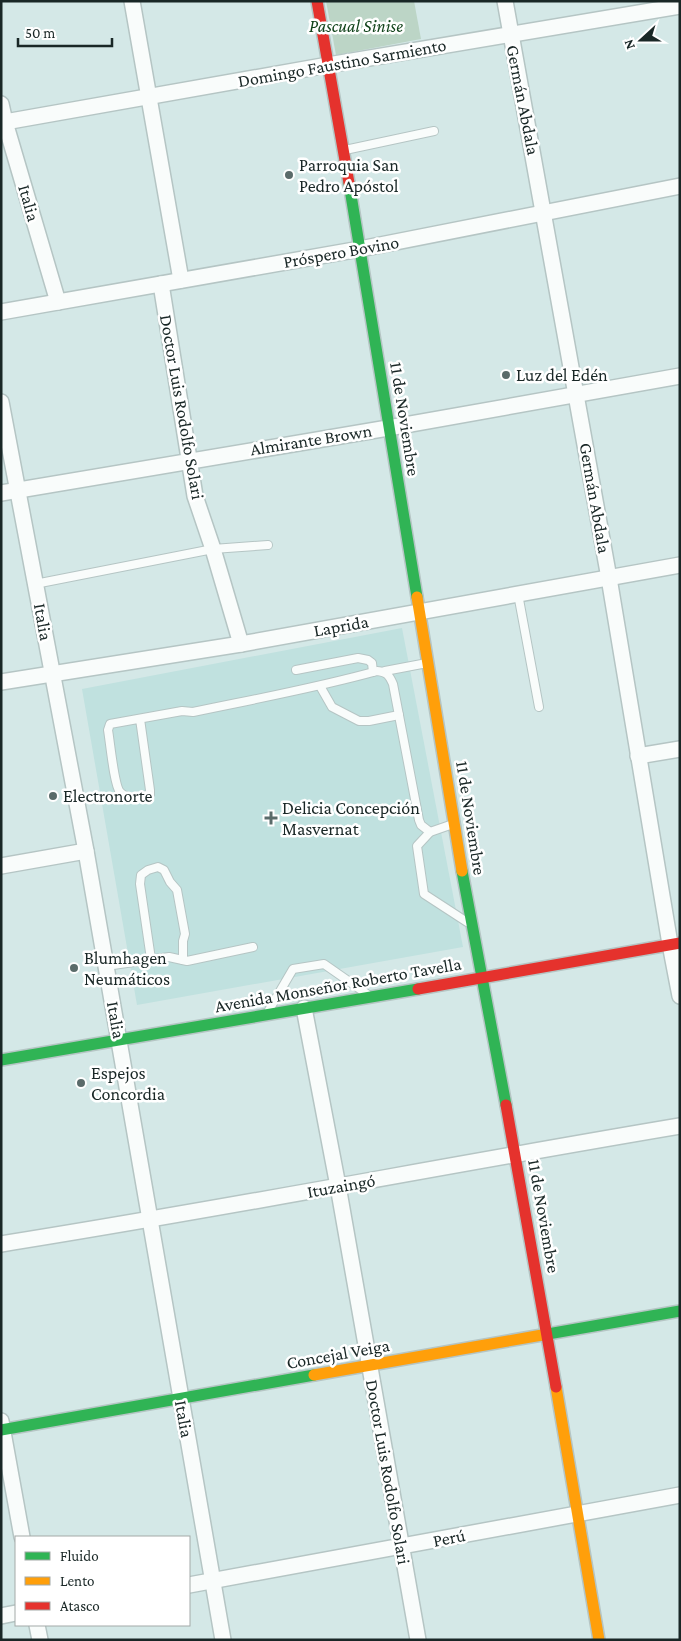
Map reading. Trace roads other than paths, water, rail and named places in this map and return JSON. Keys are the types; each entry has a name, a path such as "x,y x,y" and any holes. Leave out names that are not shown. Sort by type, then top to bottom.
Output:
{"street":[{"path":"132,1 181,280"},
{"name":"11 de Noviembre","path":"317,1 360,249 471,924 483,978 547,1335 599,1640"},
{"name":"Germán Abdala","path":"506,1 609,578 638,756 675,943 680,996"},
{"name":"Domingo Faustino Sarmiento","path":"5,122 680,6"},
{"name":"Italia","path":"1,104 58,302"},
{"name":"Próspero Bovino","path":"1,312 360,249 680,186"},
{"name":"Doctor Luis Rodolfo Solari","path":"162,284 196,496 241,644"},
{"name":"Almirante Brown","path":"1,493 388,428 680,376"},
{"name":"Italia","path":"1,402 86,851 223,1640"},
{"name":"Laprida","path":"1,682 241,644 680,565"},
{"path":"638,756 680,749"},
{"path":"1,866 86,851"},
{"name":"Avenida Monseñor Roberto Tavella","path":"1,1060 483,978 675,943"},
{"name":"Doctor Luis Rodolfo Solari","path":"304,1008 338,1186 418,1640"},
{"name":"Ituzaingó","path":"1,1244 151,1220 680,1126"},
{"name":"Concejal Veiga","path":"2,1427 181,1399 680,1312"},
{"path":"2,1427 22,1536"},
{"name":"Perú","path":"190,1585 680,1495"},
{"path":"1,1616 15,1613"},
{"path":"37,1626 40,1640"}],"lane":[{"path":"343,151 434,131"},
{"path":"36,584 213,549 268,545"},
{"path":"518,594 539,707"},
{"path":"296,670 358,658 372,663 373,672"},
{"path":"140,718 150,794 130,798 117,788 108,730 110,724 140,718 182,711 193,712 320,686 373,672 428,662"},
{"path":"385,671 390,676 393,684 419,820 421,825 430,832"},
{"path":"320,686 332,707 359,721 369,721 399,714"},
{"path":"454,823 430,832 417,846 424,894 471,924"},
{"path":"151,959 140,884 141,875 148,870 158,867 164,870 176,890 185,934 183,960"},
{"path":"106,966 169,957 187,961 253,948"},
{"path":"267,1015 293,969 324,964 370,997"}],"place":[{"name":"Parroquia San Pedro Apóstol","path":"289,175"},
{"name":"Luz del Edén","path":"506,375"},
{"name":"Electronorte","path":"53,796"},
{"name":"Delicia Concepción Masvernat","path":"271,818"},
{"name":"Blumhagen Neumáticos","path":"74,968"},
{"name":"Espejos Concordia","path":"81,1083"}],"park label":[{"name":"Pascual Sinise","path":"356,26"}]}
